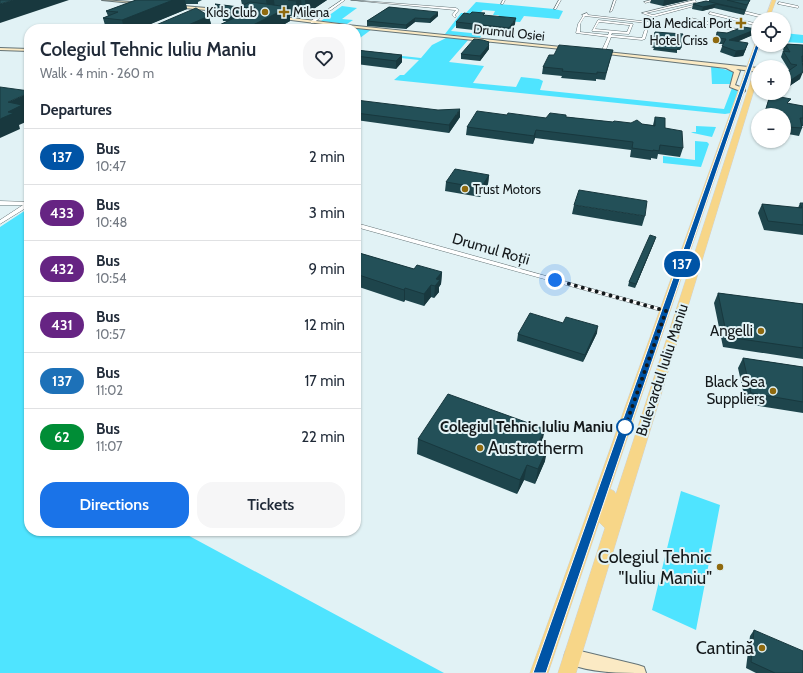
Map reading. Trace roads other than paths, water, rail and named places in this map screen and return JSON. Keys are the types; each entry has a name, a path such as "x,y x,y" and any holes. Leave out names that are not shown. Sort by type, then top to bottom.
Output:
{"main road":[{"path":"769,12 774,0"},
{"name":"Bulevardul Iuliu Maniu","path":"570,665 614,525 711,199 725,140 756,52"},
{"name":"Bulevardul Iuliu Maniu","path":"539,673 666,311 735,142 751,91"},
{"path":"725,140 735,142"},
{"path":"613,462 614,477 604,508 604,518 606,522 614,525"}],"street":[{"path":"104,0 148,4"},
{"path":"310,24 344,0"},
{"path":"352,0 456,9 458,10 453,15 455,17"},
{"path":"555,8 560,0"},
{"path":"611,11 615,0"},
{"path":"645,2 655,0"},
{"path":"694,0 705,3 653,16 643,13 694,0"},
{"path":"662,4 672,6"},
{"path":"778,4 798,7"},
{"path":"168,5 236,12"},
{"path":"728,9 751,14"},
{"path":"710,13 751,23"},
{"path":"616,21 586,15 577,32 644,38 649,22 616,21 598,21 593,30 610,34 629,33 631,24 616,21"},
{"name":"Drumul Osiei","path":"272,16 342,24"},
{"path":"687,18 751,31"},
{"path":"603,52 616,21"},
{"name":"Drumul Osiei","path":"361,26 580,50"},
{"path":"735,33 741,30"},
{"path":"0,49 24,50"},
{"path":"595,51 704,63 750,70"},
{"path":"704,63 750,70"},
{"path":"726,67 737,71 732,85 743,90"},
{"path":"0,203 24,204"},
{"path":"0,222 24,207"},
{"name":"Drumul Roții","path":"361,226 666,311"},
{"path":"570,665 638,673"}],"place":[{"name":"Kids Club","path":"265,12"},
{"name":"Milena","path":"284,12"},
{"name":"Dia Medical Port","path":"741,23"},
{"name":"Hotel Criss","path":"716,40"},
{"name":"Trust Motors","path":"465,189"},
{"name":"Angelli","path":"761,331"},
{"name":"Black Sea Suppliers","path":"773,391"},
{"name":"Colegiul Tehnic Iuliu Maniu","path":"625,427"},
{"name":"Austrotherm","path":"480,448"},
{"name":"Colegiul Tehnic \"Iuliu Maniu\"","path":"720,567"},
{"name":"Cantină","path":"762,648"}]}
